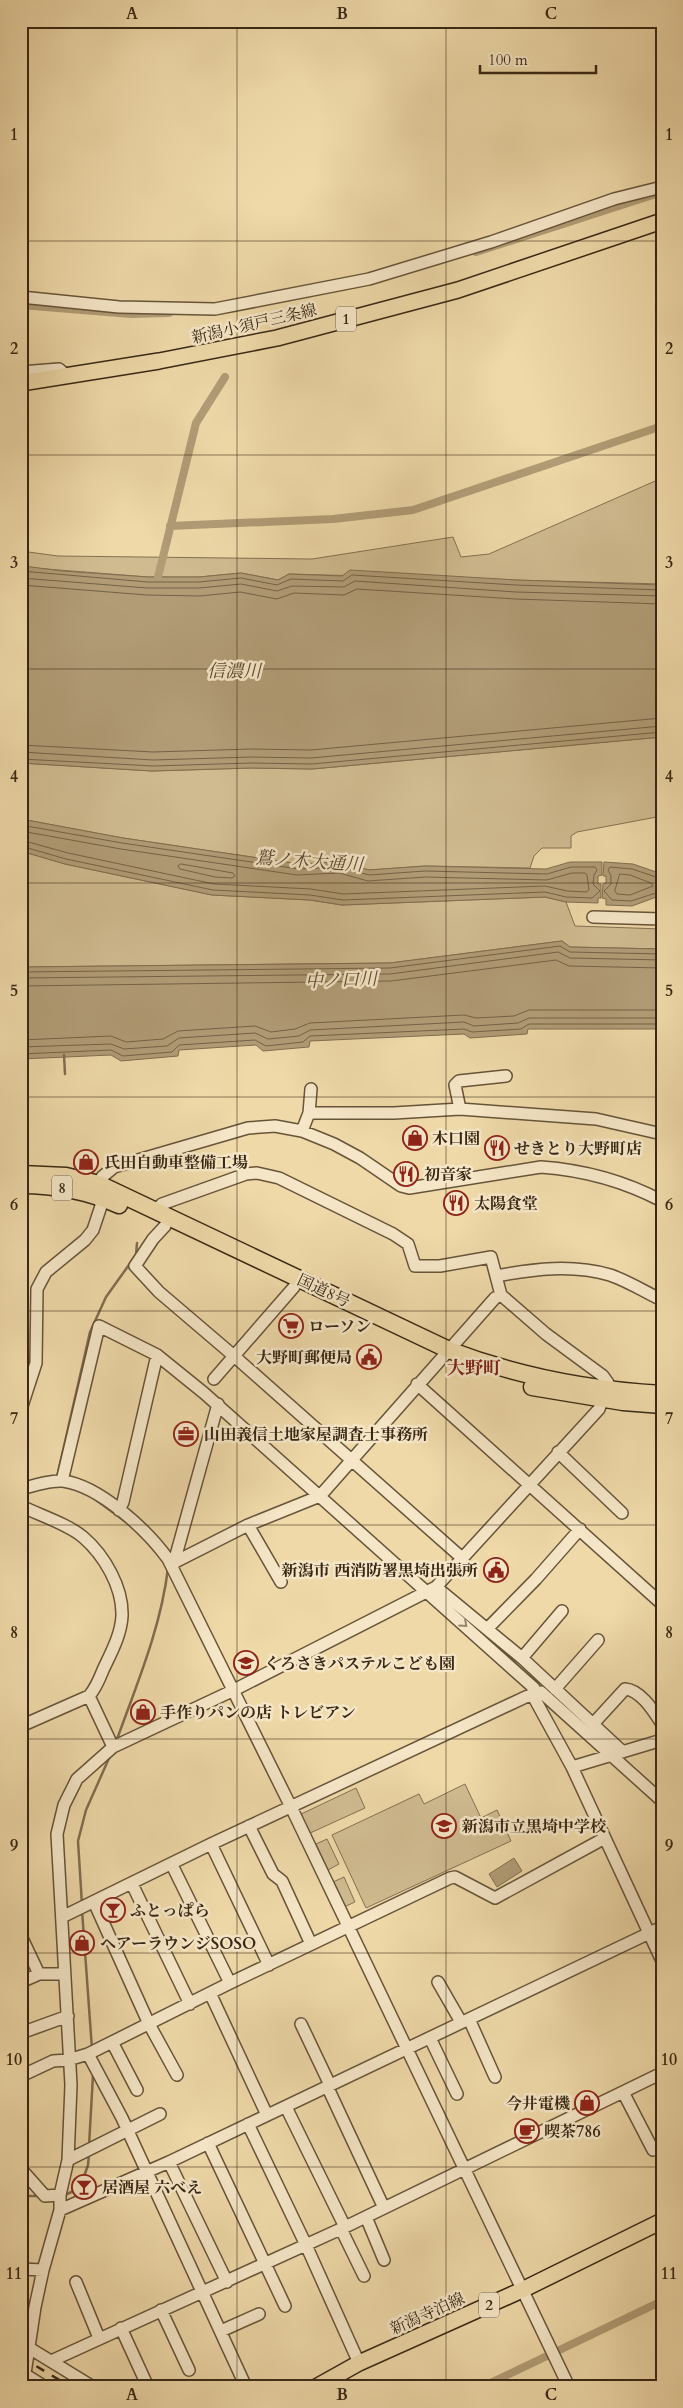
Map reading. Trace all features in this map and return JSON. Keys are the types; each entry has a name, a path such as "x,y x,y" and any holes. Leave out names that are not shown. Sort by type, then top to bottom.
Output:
{"highway":[{"name":"国道8号","path":"21,1174 66,1176 101,1191 156,1210 447,1352 468,1368 512,1382 553,1392 662,1394"},
{"name":"国道8号","path":"21,1185 101,1191 165,1226 294,1287 447,1352"},
{"name":"国道8号","path":"604,1394 662,1405"}],"main road":[{"name":"新潟小須戸三条線","path":"21,383 204,353 286,335 458,290 662,222"},
{"name":"新潟寺泊線","path":"316,2387 359,2363 522,2290 662,2221"}],"street":[{"path":"21,297 119,307 215,309 369,279 492,242 614,200 662,187"},
{"path":"21,372 59,369 67,376"},
{"path":"593,917 662,919"},
{"path":"460,1109 455,1085 459,1080 506,1076"},
{"path":"302,1131 309,1113 311,1089"},
{"path":"309,1113 394,1113 460,1109 596,1119 662,1134"},
{"path":"21,1409 36,1364 37,1289 46,1272 85,1240 93,1230 102,1177 114,1166 248,1128 275,1126 302,1131 334,1144 360,1158 401,1186 409,1188 541,1167 562,1168 610,1179 662,1201"},
{"path":"23,2387 25,2345 42,2270 60,2210 60,2195 68,2160 70,2085 68,2016 57,1834 64,1805 77,1779 117,1745 232,1691 432,1589 599,1410 608,1383 602,1376 546,1334 501,1295 491,1258 440,1266 415,1266 408,1244 394,1234 279,1178 257,1173 246,1174 162,1204 156,1210"},
{"path":"165,1226 135,1266 158,1292 234,1356 462,1558"},
{"path":"496,1276 541,1268 586,1270 611,1276 662,1300"},
{"path":"214,1380 294,1287"},
{"path":"174,1564 248,1524 320,1496 417,1384 495,1298 501,1295"},
{"path":"62,1481 99,1326 157,1355 218,1404 320,1496 432,1589 534,1688 532,1694 572,1767 603,1839 662,1961"},
{"path":"119,1510 123,1502 157,1355"},
{"path":"417,1384 662,1604"},
{"path":"174,1564 218,1404"},
{"path":"662,1413 662,1451"},
{"path":"558,1452 622,1514"},
{"path":"21,1489 62,1481 88,1489 119,1510 152,1538 174,1564 232,1691 349,1926 569,2387"},
{"path":"21,1506 81,1535 99,1552 113,1578 121,1603 122,1617 118,1637 95,1689 89,1696 21,1726"},
{"path":"248,1524 281,1582"},
{"path":"488,1628 536,1579 580,1529"},
{"path":"432,1589 488,1628 623,1752"},
{"path":"522,1658 562,1611"},
{"path":"555,1689 598,1640"},
{"path":"593,1724 625,1689 630,1689 650,1706 662,1724"},
{"path":"62,1917 249,1826 532,1694 541,1692 662,1801"},
{"path":"89,1696 117,1745"},
{"path":"572,1767 662,1740"},
{"path":"249,1826 273,1874 282,1881 311,1944"},
{"path":"21,2076 53,2061 68,2060 88,2054 230,1983 450,1878 455,1877 495,1898 603,1839"},
{"path":"212,1844 269,1965"},
{"path":"172,1865 230,1983"},
{"path":"132,1884 190,2004"},
{"path":"94,1902 149,2024 177,2075"},
{"path":"60,2210 169,2162 286,2107 662,1927"},
{"path":"21,1936 39,1974"},
{"path":"21,1982 39,1974 64,1974"},
{"path":"438,1982 465,2020 495,2077"},
{"path":"210,1993 267,2115"},
{"path":"21,2033 68,2016"},
{"path":"301,2024 384,2208"},
{"path":"430,2038 456,2094"},
{"path":"112,2042 137,2090"},
{"path":"88,2054 127,2130 246,2387"},
{"path":"51,2361 343,2228 662,2073"},
{"path":"623,2092 653,2150"},
{"path":"286,2107 364,2276"},
{"path":"68,2160 160,2114"},
{"path":"248,2124 306,2245 359,2363"},
{"path":"208,2143 285,2306"},
{"path":"169,2162 226,2282"},
{"path":"21,2169 44,2196 60,2195"},
{"path":"366,2217 384,2260"},
{"path":"21,2268 42,2270"},
{"path":"76,2282 99,2338"},
{"path":"161,2310 188,2370"},
{"path":"221,2331 259,2314"},
{"path":"121,2328 148,2387"},
{"path":"25,2345 92,2387"},
{"path":"23,2373 45,2387"}],"shaded area":[{"path":"662,478 662,584 289,574 278,580 241,573 199,577 148,577 21,567 21,551 58,556 312,559 453,537 461,557 489,554"},
{"path":"662,737 662,816 577,832 571,836 571,848 542,848 534,856 530,868 425,866 369,870 340,862 299,864 123,838 21,819 21,763 152,771 251,768 312,769"},
{"path":"21,851 65,864 212,895 310,900 342,905 545,897 566,902 575,926 662,929 662,949 570,947 562,941 390,963 21,967"},
{"path":"465,1784 481,1818 497,1810 511,1841 366,1908 332,1835 419,1794 424,1804"},
{"path":"356,1788 365,1808 308,1834 299,1815"},
{"path":"327,1839 339,1864 328,1870 316,1844"},
{"path":"344,1877 355,1902 344,1907 333,1882"}],"water":[{"name":"信濃川","path":"21,567 62,571 148,577 199,577 241,573 278,580 289,574 342,576 350,570 517,580 662,585 662,737 312,769 251,768 152,771 21,763"},
{"path":"21,819 123,838 299,864 340,862 369,870 425,866 546,869 570,862 602,862 602,875 598,876 598,884 601,884 601,898 598,898 598,903 566,902 545,897 342,905 310,900 212,895 65,864 21,851"},
{"path":"604,862 633,864 662,874 662,895 632,906 606,905 606,899 602,898 603,884 606,883 606,876 603,876"},
{"name":"中ノ口川","path":"562,941 570,947 662,949 662,1029 528,1029 527,1034 470,1038 464,1034 310,1041 309,1047 263,1051 256,1045 179,1050 178,1056 121,1061 111,1055 21,1059 21,967 390,963"},
{"path":"514,1858 522,1871 497,1887 489,1874"}],"waterway":[{"path":"476,252 662,192"},
{"path":"21,305 131,314 169,313"},
{"path":"158,577 196,423 225,377"},
{"path":"170,526 333,519 413,510 662,426"},
{"path":"64,1055 65,1074"},
{"path":"57,1477 90,1332 106,1297 136,1255 137,1243"},
{"path":"96,1500 126,1522"},
{"path":"116,1742 154,1635 165,1590 168,1568"},
{"path":"82,1905 78,1841 86,1810 110,1756"},
{"path":"82,1910 92,2049"},
{"path":"89,2146 93,2075"},
{"path":"65,2195 80,2188 88,2165 89,2154"},
{"path":"21,2196 39,2196"},
{"path":"482,2387 662,2301"}],"railway":[{"path":"21,2357 71,2387"}],"place":[{"name":"木口園","path":"415,1138"},
{"name":"せきとり大野町店","path":"497,1148"},
{"name":"氏田自動車整備工場","path":"86,1162"},
{"name":"初音家","path":"406,1174"},
{"name":"太陽食堂","path":"456,1203"},
{"name":"ローソン","path":"291,1326"},
{"name":"大野町郵便局","path":"369,1357"},
{"name":"山田義信土地家屋調査士事務所","path":"186,1434"},
{"name":"新潟市 西消防署黒埼出張所","path":"496,1570"},
{"name":"くろさきパステルこども園","path":"246,1663"},
{"name":"手作りパンの店 トレビアン","path":"143,1712"},
{"name":"新潟市立黒埼中学校","path":"444,1826"},
{"name":"ふとっぱら","path":"113,1910"},
{"name":"ヘアーラウンジSOSO","path":"82,1943"},
{"name":"今井電機","path":"587,2103"},
{"name":"喫茶786","path":"527,2131"},
{"name":"居酒屋 六べえ","path":"84,2187"}],"district":[{"name":"大野町","path":"474,1368"}],"water label":[{"name":"鷲ノ木大通川","path":"309,861"}]}
